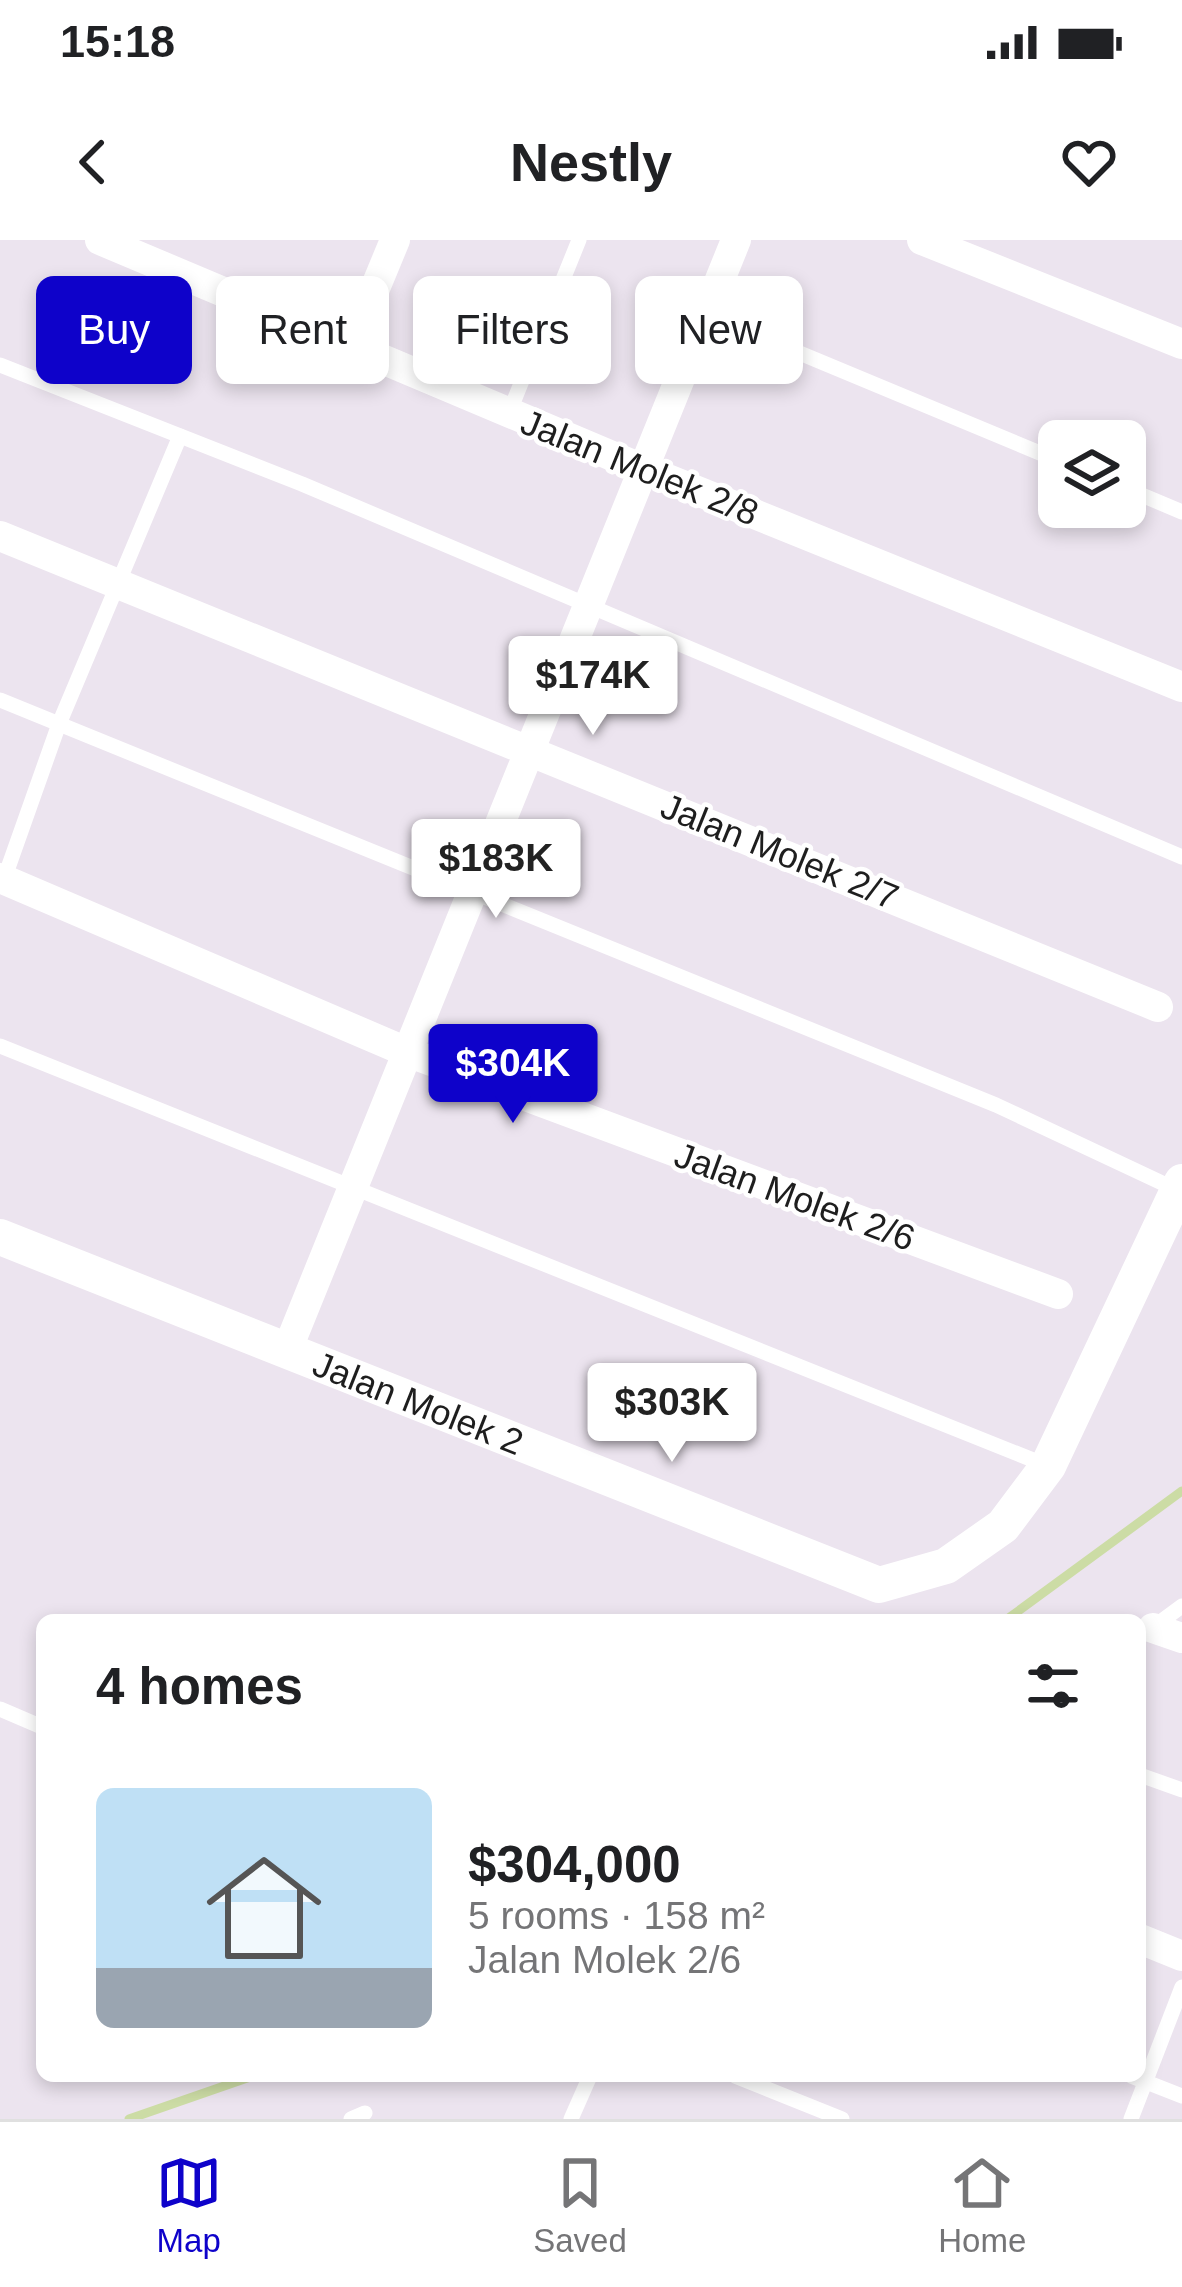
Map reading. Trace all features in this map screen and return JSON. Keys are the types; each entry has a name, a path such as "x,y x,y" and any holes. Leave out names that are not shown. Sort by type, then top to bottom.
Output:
{"street":[{"name":"Jalan Molek 2/8","path":"100,240 216,288"},
{"path":"380,276 395,240"},
{"path":"721,276 736,240"},
{"path":"922,240 1182,344"},
{"name":"Jalan Molek 2/8","path":"389,360 1182,687"},
{"path":"288,1348 678,384"},
{"name":"Jalan Molek 2/7","path":"0,536 531,748 1158,1007"},
{"name":"Jalan Molek 2/6","path":"1,882 407,1052 1058,1294"},
{"name":"Jalan Molek 2","path":"0,1237 880,1585 946,1566 1003,1526 1048,1466 1180,1187"},
{"path":"1146,1941 1182,1956"}],"lane":[{"path":"509,413 579,240"},
{"path":"803,354 1038,451"},
{"path":"0,365 959,758 1182,857"},
{"path":"1,882 59,724 180,436"},
{"path":"1146,497 1182,512"},
{"path":"0,700 473,890 1180,1187"},
{"path":"0,1046 1048,1466"},
{"path":"1158,1634 1182,1606"},
{"path":"0,1709 36,1724"},
{"path":"1146,1777 1182,1790"},
{"path":"1146,2062 1182,1987"},
{"path":"571,2119 587,2082"},
{"path":"750,2082 842,2119"},
{"path":"1131,2119 1137,2082"},
{"path":"1146,2082 1182,2096"}],"waterway":[{"path":"1014,1614 1182,1491"},
{"path":"129,2119 236,2082"}]}
